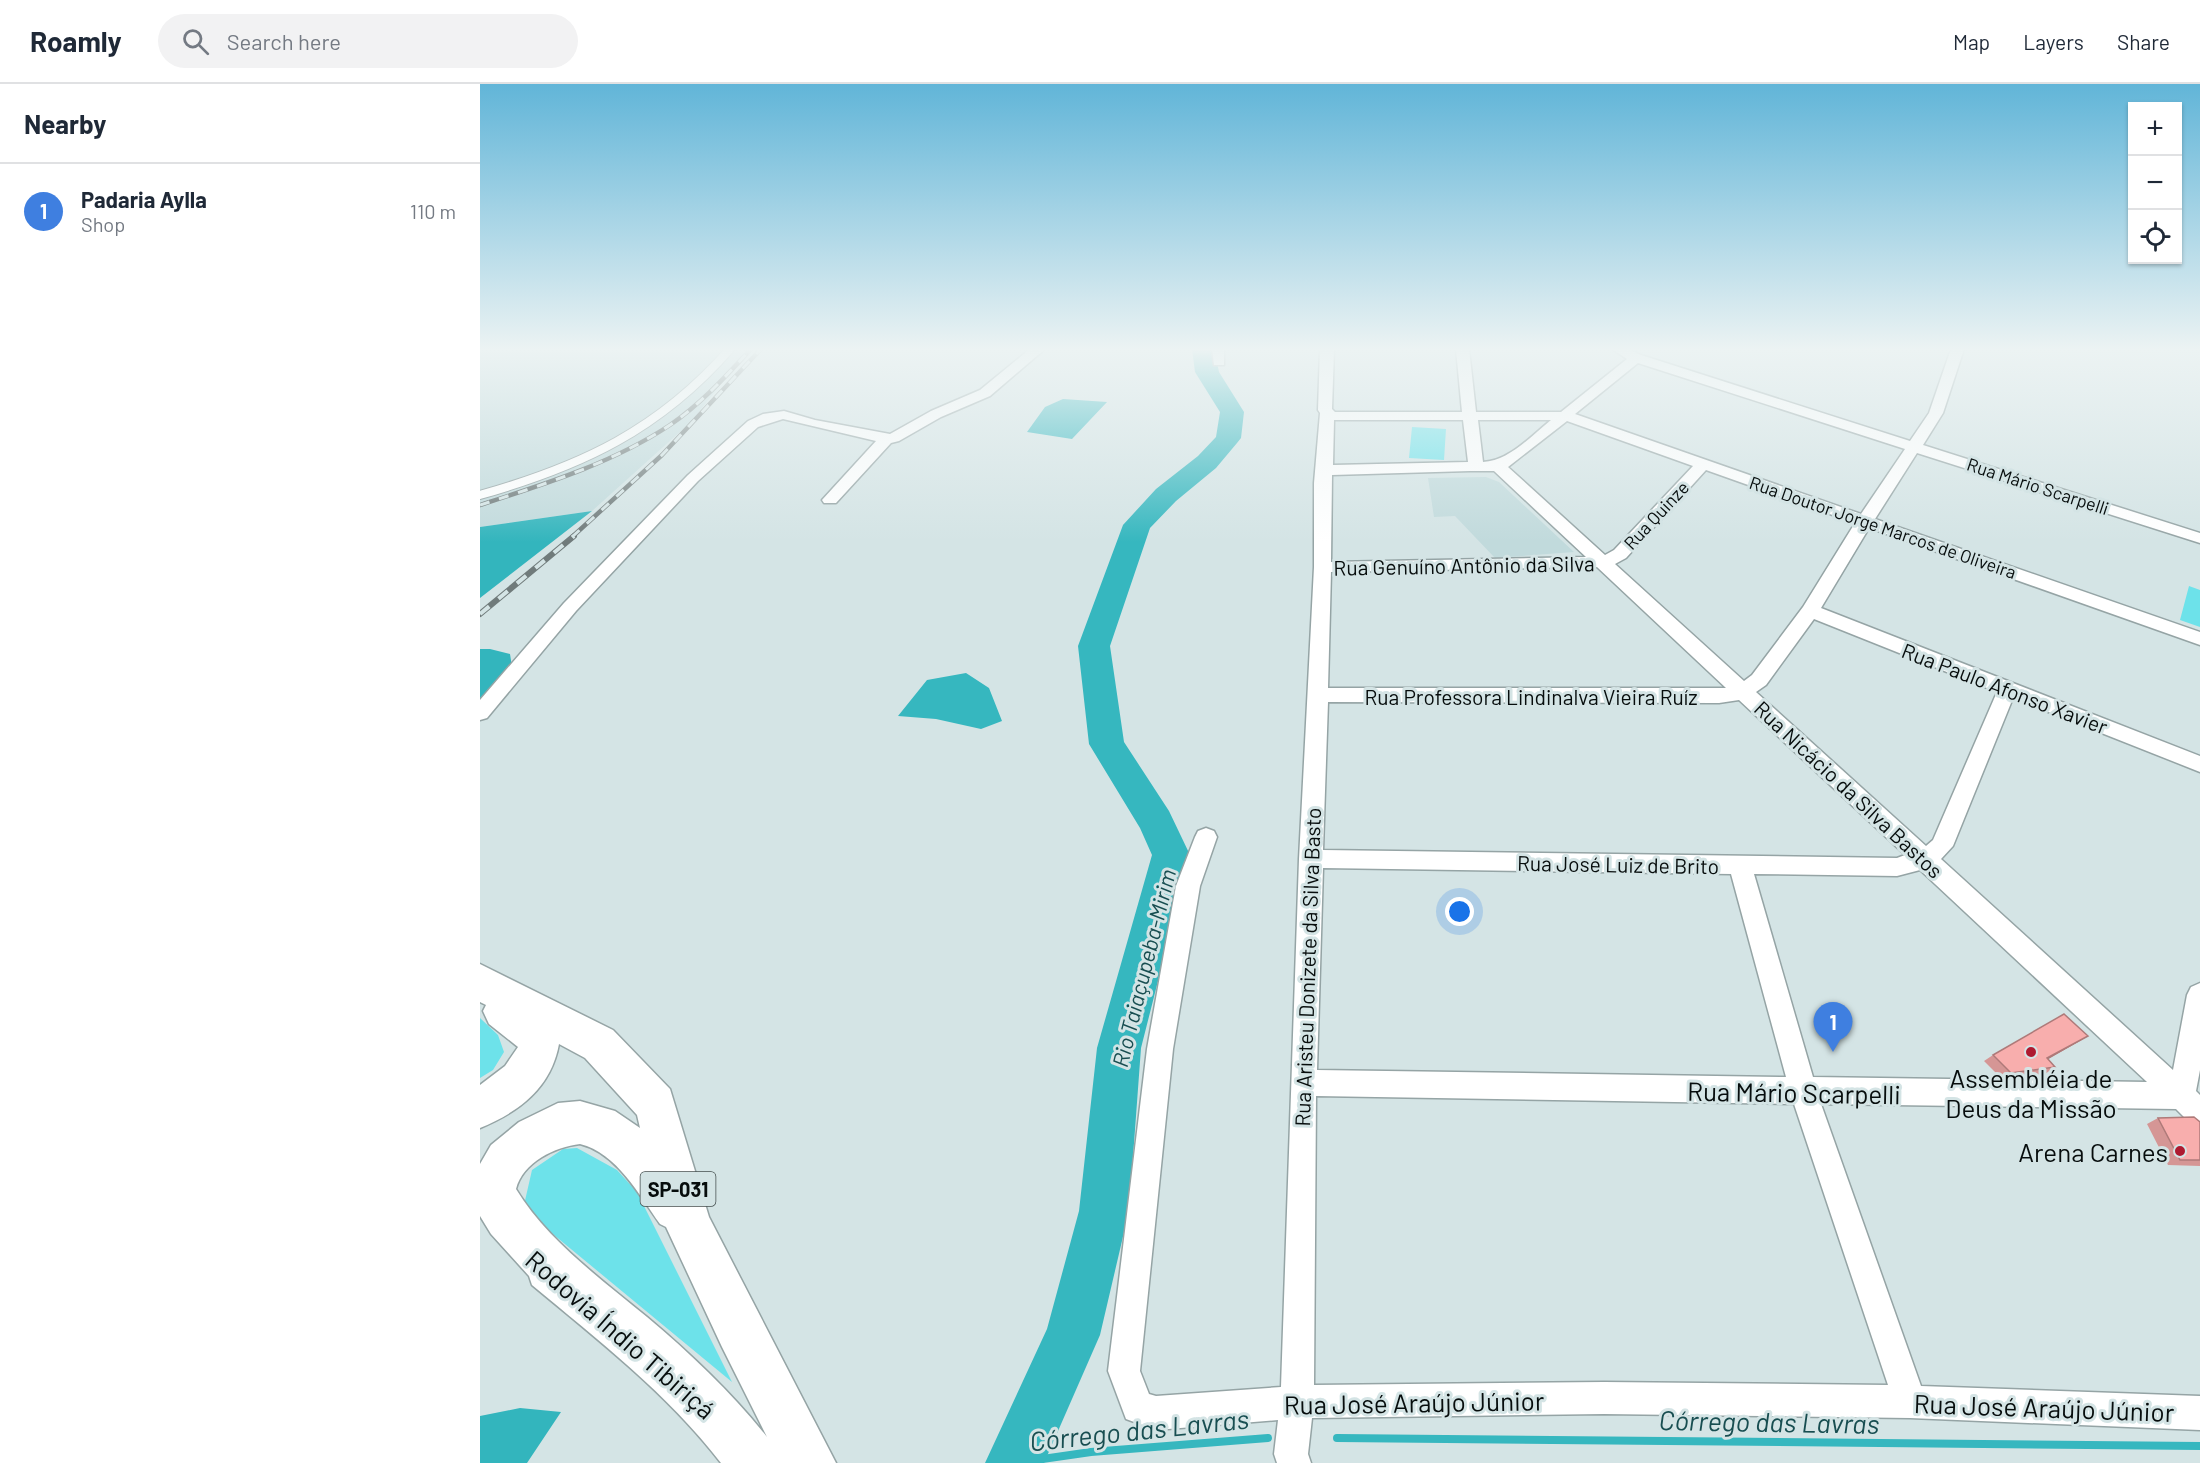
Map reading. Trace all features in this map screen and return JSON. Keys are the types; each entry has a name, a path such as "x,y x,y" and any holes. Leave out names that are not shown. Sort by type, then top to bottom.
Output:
{"highway":[{"name":"SP-031","path":"480,982 600,1044 655,1104 687,1224 739,1330 809,1463"},
{"path":"480,993 540,1039 538,1055 527,1073 496,1101 480,1107"},
{"path":"566,1282 507,1218 492,1193 497,1172 513,1153 550,1126 572,1121 608,1129 635,1153 687,1224"},
{"name":"Rodovia Índio Tibiriçá","path":"480,1212 688,1386 734,1435 754,1463"}],"street":[{"path":"480,713 570,607 693,478 753,424 768,417 784,415 812,424 886,439 901,436 938,413"},
{"name":"Rua Aristeu Donizete da Silva Basto","path":"1294,1463 1291,1454 1297,1402 1310,859 1323,567 1322,483 1333,415 1330,413"},
{"path":"1471,413 1476,468"},
{"path":"1325,471 1346,468 1498,466 1517,455 1569,413"},
{"name":"Rua Mário Scarpelli","path":"1811,413 2200,538"},
{"path":"1744,692 1759,680 1810,611 1865,520 1936,413"},
{"name":"Rua Doutor Jorge Marcos de Oliveira","path":"1333,415 1566,416 2200,639"},
{"path":"830,500 886,439"},
{"name":"Rua Quinze","path":"1605,562 1620,554 1703,464"},
{"name":"Rua Nicácio da Silva Bastos","path":"1498,466 1605,562 2191,1105"},
{"name":"Rua Genuíno Antônio da Silva","path":"1323,567 1605,562"},
{"name":"Rua Paulo Afonso Xavier","path":"1810,611 2200,764"},
{"path":"1924,859 1942,846 2007,690"},
{"name":"Rua Professora Lindinalva Vieira Ruíz","path":"1318,695 1719,696 1744,692"},
{"name":"Rua José Araújo Júnior","path":"1206,837 1188,886 1160,1049 1124,1371 1138,1407 1156,1413 1297,1402 1604,1398 1910,1402 2200,1413"},
{"name":"Rua José Luiz de Brito","path":"1310,859 1897,867 1924,859"},
{"path":"1740,866 1804,1092 1910,1402"},
{"path":"2191,1105 2200,995"},
{"name":"Rua Mário Scarpelli","path":"1303,1083 1804,1092 2191,1105"}],"lane":[{"path":"480,495 579,458 610,444 664,413"}],"shaded area":[{"path":"480,413 698,413 592,511 480,527"},
{"path":"1040,413 1096,413 1072,439 1027,432"},
{"path":"1412,427 1446,429 1444,460 1409,458"},
{"path":"1486,477 1499,482 1574,552 1495,558 1455,516 1434,517 1428,478"},
{"path":"592,511 480,598 480,527"},
{"path":"2189,586 2200,590 2200,627 2180,620"},
{"path":"480,649 510,654 512,667 480,699"},
{"path":"966,673 989,688 1002,721 981,729 936,719 898,716 927,680"},
{"path":"480,1018 498,1035 504,1052 493,1070 480,1078"},
{"path":"577,1148 617,1170 637,1192 732,1382 537,1221 524,1205 532,1170 563,1149"},
{"path":"520,1408 561,1412 527,1463 480,1463 480,1416"}],"building":[{"name":"Assembléia de Deus da Missão","path":"2064,1014 2088,1036 2047,1058 2055,1067 2011,1073 1993,1055"},
{"path":"2194,1117 2200,1122 2200,1160 2180,1160 2158,1118"}],"waterway":[{"name":"Rio Taiaçupeba-Mirim","path":"1014,1463 1073,1335 1104,1211 1119,1048 1171,855 1156,822 1107,744 1094,646 1137,525 1166,495 1207,462 1228,438 1232,413"},
{"name":"Córrego das Lavras","path":"1015,1463 1091,1452 1268,1438"},
{"name":"Córrego das Lavras","path":"1337,1438 2200,1446"}],"railway":[{"path":"480,505 578,471 625,451 670,425 685,413"},
{"path":"572,537 662,455 701,413"},
{"path":"480,614 574,536"}],"place":[{"name":"Padaria Aylla","path":"1833,1052"},
{"name":"Assembléia de Deus da Missão","path":"2031,1052"},
{"name":"Arena Carnes","path":"2180,1151"}]}
